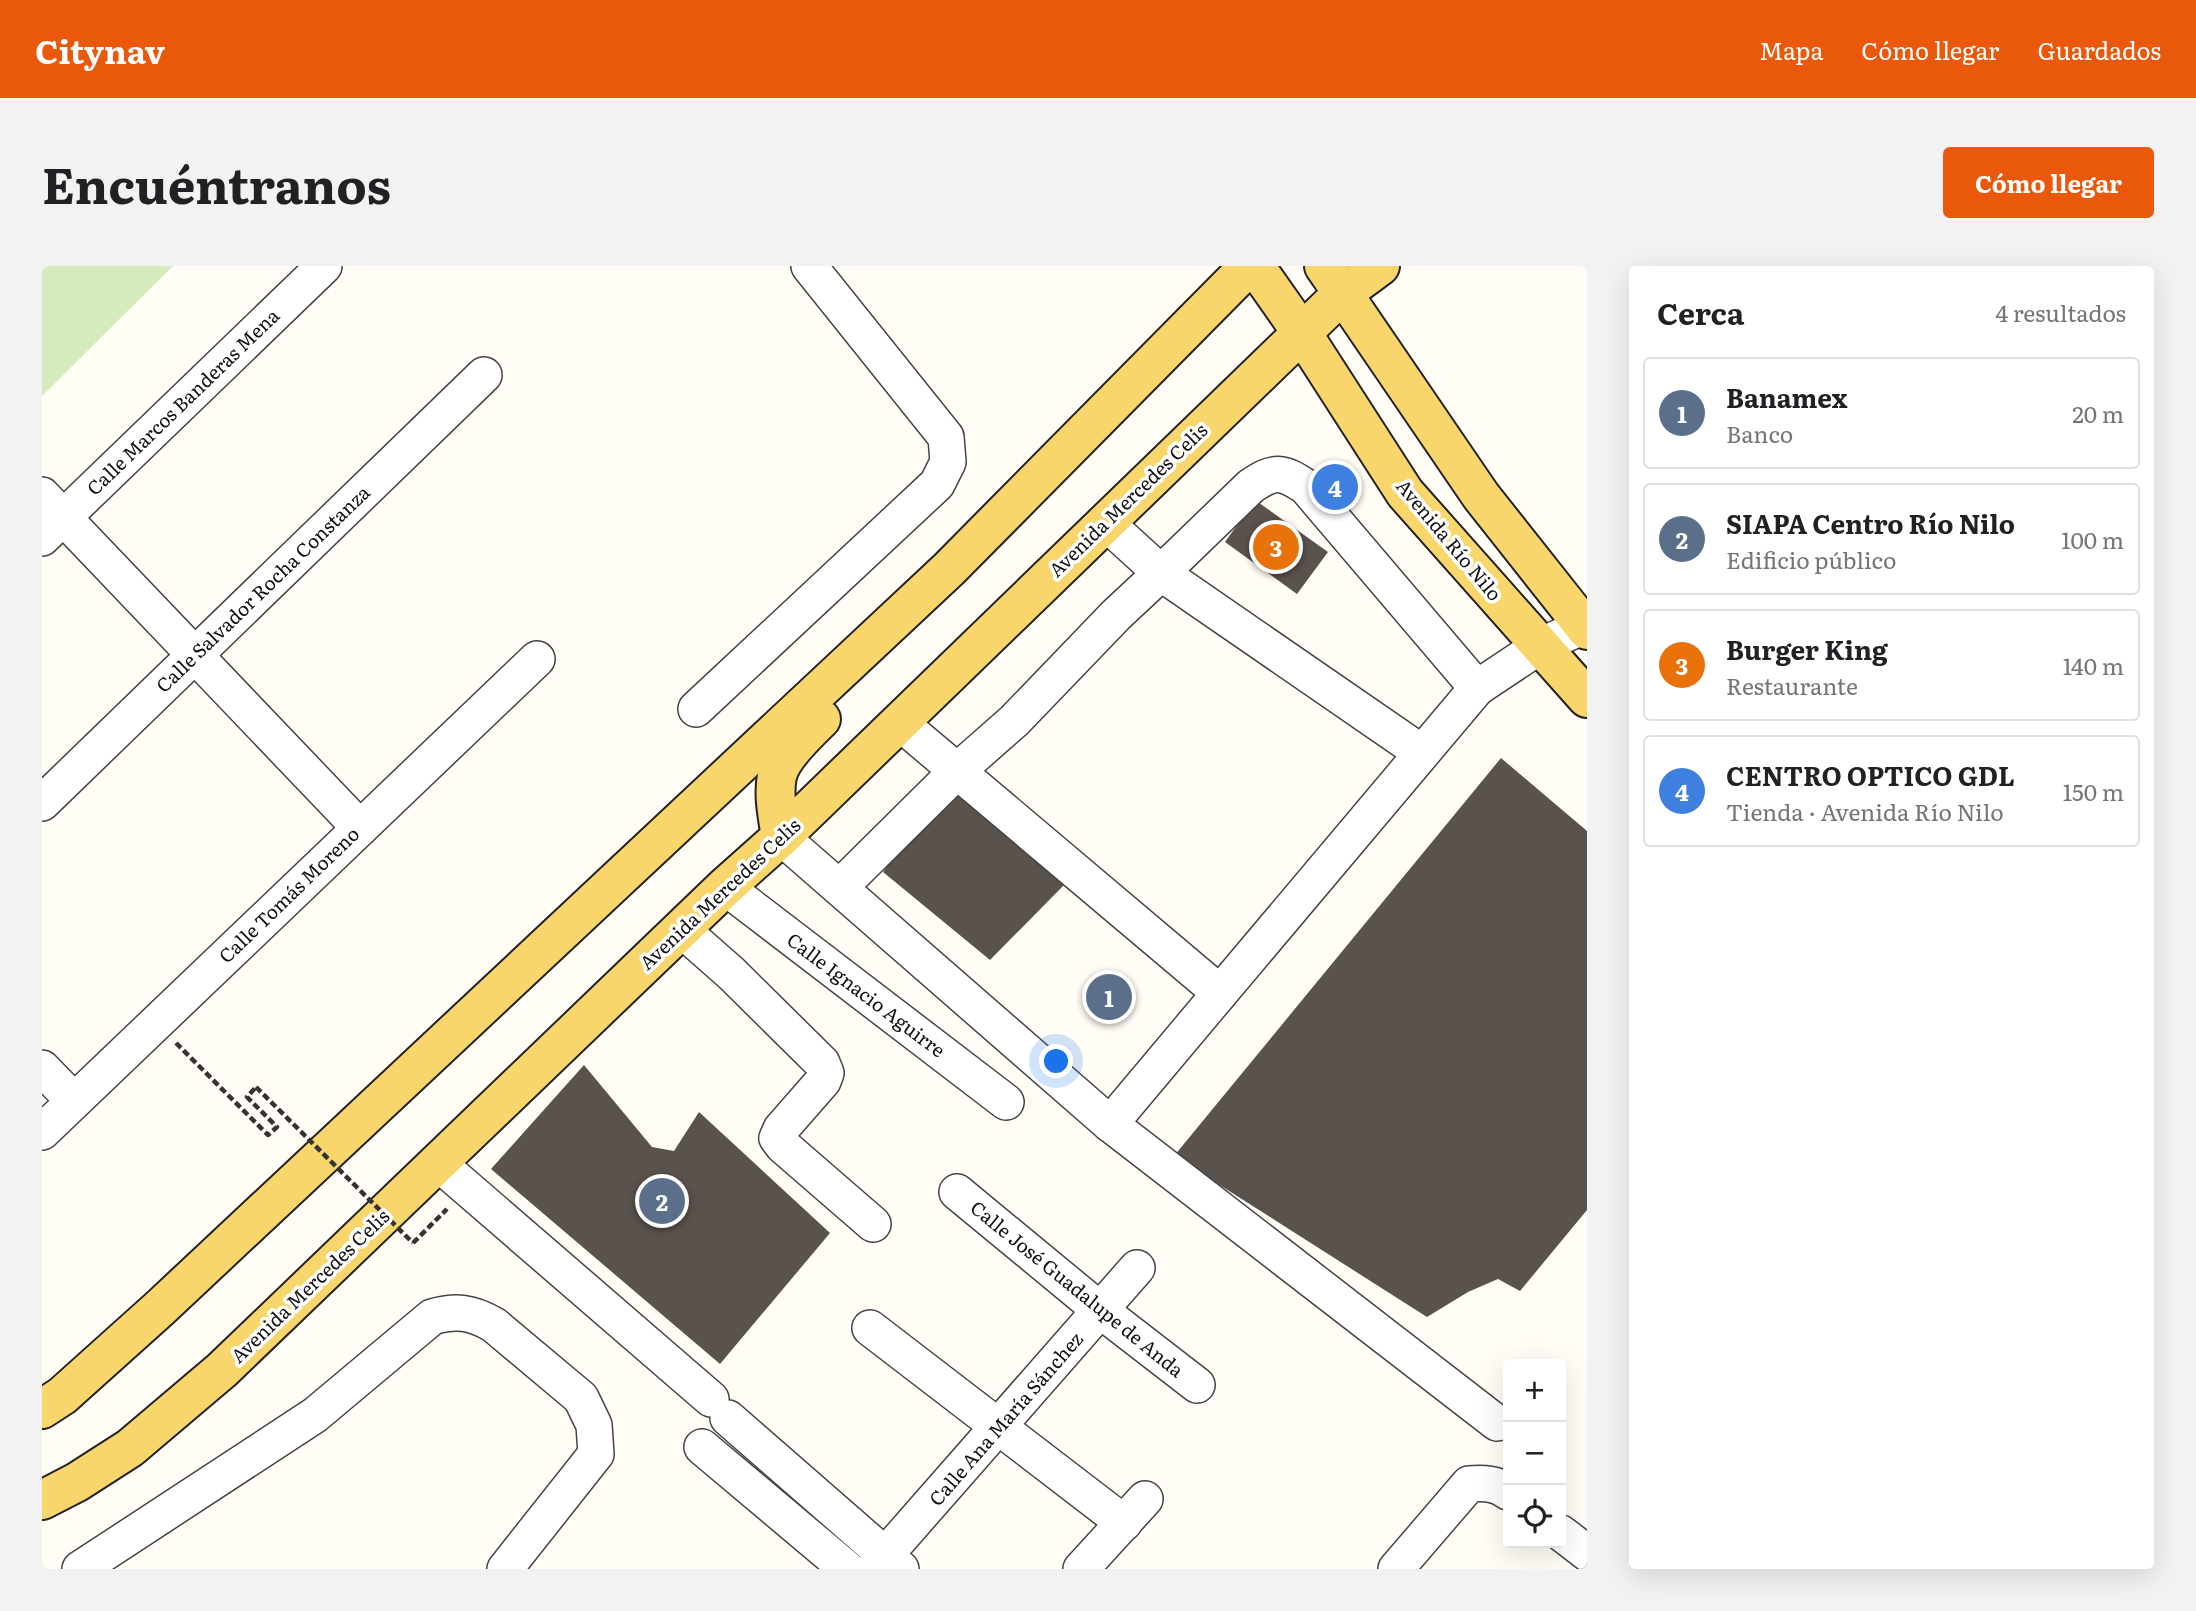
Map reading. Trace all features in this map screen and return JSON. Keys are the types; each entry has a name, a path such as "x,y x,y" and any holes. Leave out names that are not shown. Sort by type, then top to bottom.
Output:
{"main road":[{"path":"42,1409 62,1396 160,1307 949,569 1249,266"},
{"name":"Avenida Río Nilo","path":"1255,266 1302,333 1405,493 1587,698"},
{"name":"Avenida Mercedes Celis","path":"42,1500 77,1482 130,1448 222,1370 1302,333 1333,280 1380,266"},
{"path":"1333,280 1481,496 1586,628"},
{"path":"780,837 777,774 793,748 924,615 949,569"}],"street":[{"name":"Calle Marcos Banderas Mena","path":"49,517 324,266"},
{"path":"695,709 937,484 948,462 946,437 808,266"},
{"name":"Calle Salvador Rocha Constanza","path":"42,803 484,375"},
{"path":"840,887 956,772 1014,721 1116,615 1251,486 1267,475 1279,473 1306,487 1477,688"},
{"path":"49,517 195,655 360,828"},
{"path":"1105,522 1161,573 1422,753"},
{"path":"1110,1124 1477,688 1540,646 1586,628"},
{"name":"Calle Tomás Moreno","path":"42,1132 537,659"},
{"path":"899,722 1220,993"},
{"path":"780,837 1110,1124 1497,1423"},
{"name":"Calle Ignacio Aguirre","path":"725,887 1006,1102"},
{"path":"681,929 731,973 822,1062 826,1073 823,1081 781,1129 778,1138 783,1146 873,1224"},
{"path":"42,1068 74,1101"},
{"path":"438,1163 719,1408 887,1565"},
{"name":"Calle José Guadalupe de Anda","path":"957,1192 1100,1310 1197,1385"},
{"name":"Calle Ana María Sánchez","path":"887,1565 998,1426 1137,1268"},
{"path":"80,1569 315,1415 432,1317 448,1312 463,1312 478,1315 494,1325 581,1398 594,1426 596,1454 505,1569"},
{"path":"870,1328 998,1426 1135,1511 1081,1569"},
{"path":"702,1447 847,1569"},
{"path":"1396,1569 1469,1483 1485,1482 1503,1488"},
{"path":"1566,1537 1587,1553"}],"path":[{"path":"156,1023 268,1135 276,1126 247,1097 256,1087 413,1243 440,1216"}],"green space":[{"path":"42,266 173,266 42,396"}],"building":[{"path":"1255,500 1328,552 1297,594 1225,542"},
{"path":"1501,758 1587,831 1587,1210 1520,1291 1498,1279 1468,1292 1427,1317 1174,1156"},
{"path":"947,785 1064,885 990,960 883,872"},
{"path":"584,1065 652,1147 674,1151 699,1112 830,1233 720,1364 491,1169"}],"place":[{"name":"CENTRO OPTICO GDL","path":"1335,487"},
{"name":"Burger King","path":"1276,547"},
{"name":"Banamex","path":"1109,997"},
{"name":"SIAPA Centro Río Nilo","path":"662,1201"}]}
